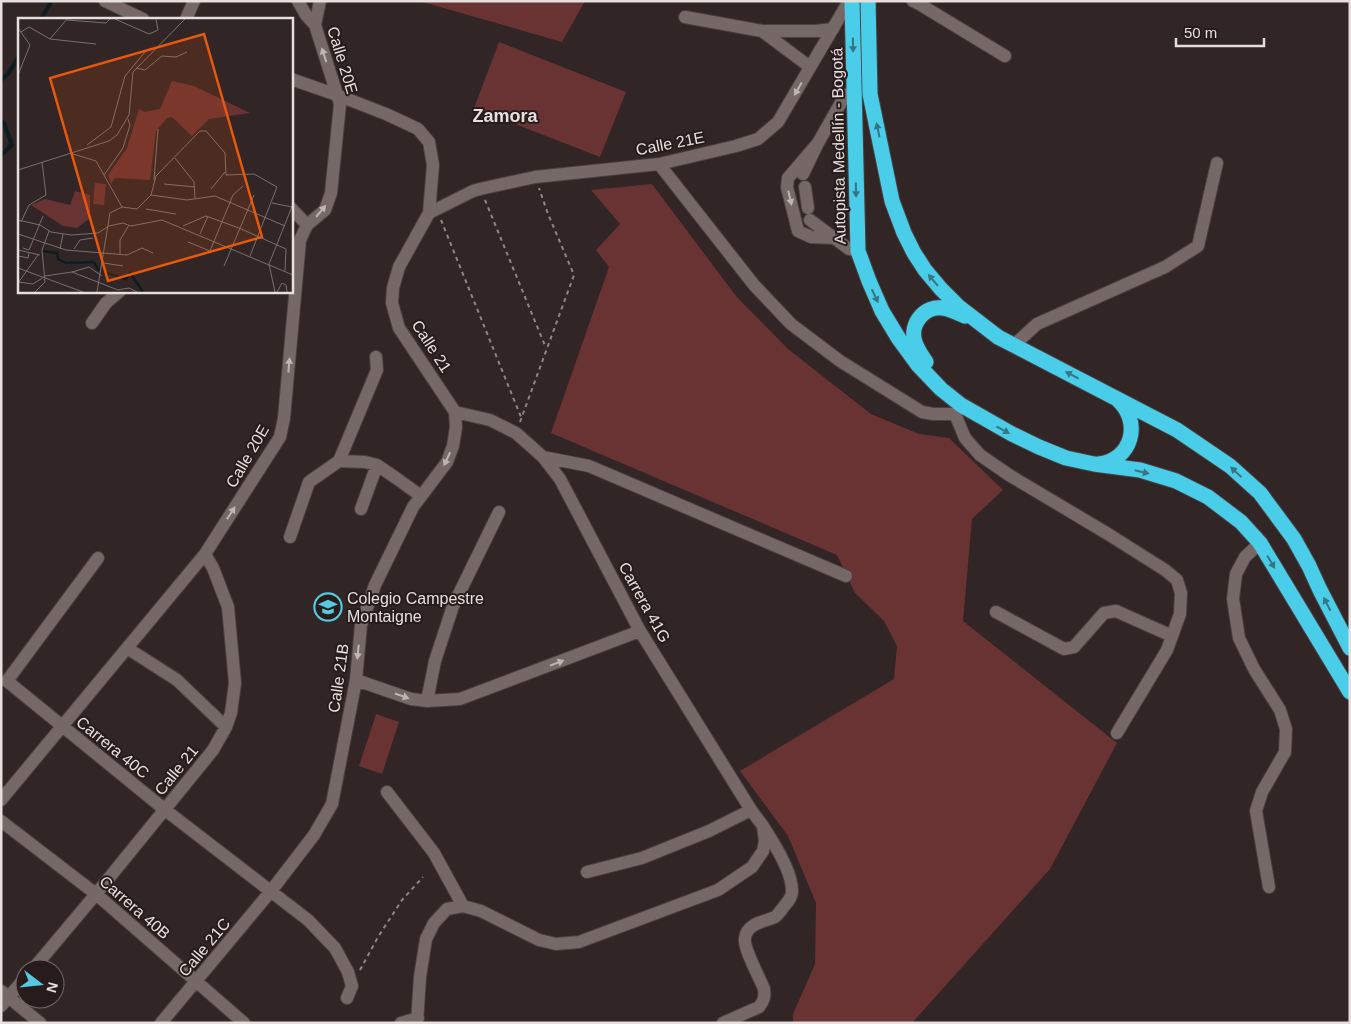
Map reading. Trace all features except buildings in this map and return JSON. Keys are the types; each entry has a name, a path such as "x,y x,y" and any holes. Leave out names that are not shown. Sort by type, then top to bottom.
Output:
{"highway":[{"name":"Autopista Medellín - Bogotá","path":"851,1 858,251 868,282 882,311 899,339 918,365 941,388 958,410 1066,458 1140,470 1176,481 1208,497 1241,522 1260,544 1350,692"},
{"name":"Autopista Medellín - Bogotá","path":"868,1 870,94 892,201 914,253 925,270 959,307 998,337 1177,430 1230,466 1260,493 1294,539 1350,648"},
{"path":"941,388 914,341 916,323 925,312 936,308 943,308 982,324"},
{"path":"1094,464 1106,463 1116,458 1125,450 1130,439 1132,428 1130,416 1116,398"}],"street":[{"path":"186,18 194,1"},
{"path":"298,1 315,26"},
{"name":"Calle 20E","path":"1,800 204,554 280,437 284,418 300,240 307,225 325,210 331,193 340,104 315,26 320,1"},
{"name":"Calle 21E","path":"433,211 480,189 535,177 659,164 758,139 778,122 851,1"},
{"path":"913,1 1005,56"},
{"path":"111,18 111,4 140,18"},
{"path":"685,17 762,31 816,31 833,29"},
{"path":"762,31 810,67"},
{"path":"292,79 386,114 418,129 429,142 433,165 433,211"},
{"path":"854,88 843,99 818,143 804,180 809,214 833,238 858,251"},
{"path":"818,143 788,178 787,187 798,231 812,237 833,238"},
{"path":"1014,345 1037,324 1165,267 1198,246 1217,163"},
{"path":"659,164 754,285 791,324 840,361 922,412 933,414 958,410 965,438 980,455 1009,475 1133,549 1177,580 1181,593 1180,614 1167,650 1117,733"},
{"path":"292,209 307,225"},
{"name":"Calle 21","path":"433,211 399,267 393,288 392,303 402,333 455,412"},
{"path":"92,323 106,303 119,292"},
{"path":"290,537 309,482 339,461 377,370 376,356"},
{"name":"Carrera 41G","path":"455,412 490,420 516,433 543,457 560,479 640,631 751,810 777,846 788,873 792,892 788,901 776,916 755,924 748,931 745,938 745,946 764,989 765,996 763,1002 758,1007 723,1023"},
{"name":"Calle 21B","path":"271,891 314,835 332,804 356,680 361,624 375,585 414,507 447,462 453,446 457,419 455,412"},
{"path":"543,457 589,466 846,576"},
{"path":"339,461 365,462 377,465 421,496"},
{"path":"361,510 377,465"},
{"path":"427,701 435,660 453,606 498,512"},
{"path":"1260,544 1245,557 1236,574 1233,599 1239,638 1254,668 1280,710 1286,729 1285,752 1262,792 1256,811 1269,887"},
{"name":"Calle 21","path":"41,959 213,750 226,727 231,713 235,683 228,607 213,568 204,554"},
{"name":"Carrera 40C","path":"98,558 7,681 164,809 308,920 334,948 348,972 352,986"},
{"path":"996,612 1064,649 1074,647 1104,613 1116,611 1172,636"},
{"path":"356,680 411,699 427,701 460,699 640,631"},
{"path":"127,648 177,680 226,727"},
{"path":"387,792 434,853 463,906"},
{"path":"587,872 642,858 709,831 751,810"},
{"name":"Carrera 40B","path":"1,821 96,894 244,1023"},
{"path":"401,1023 418,1020 420,977 426,939 434,923 447,909 463,906 481,910 539,940 556,944 579,942 718,890 752,867 763,851 765,841 763,826"},
{"name":"Calle 21C","path":"161,1023 271,891"},
{"path":"347,998 352,986"},
{"path":"15,988 4,998 40,1023"}],"path":[{"path":"516,433 574,275 548,214 535,177"},
{"path":"480,189 547,349"},
{"path":"433,211 521,418"},
{"path":"352,986 387,922 402,900 423,877"}],"shaded area":[{"path":"419,1 585,1 562,42"},
{"path":"499,42 626,92 600,157 474,108"},
{"path":"652,184 736,296 788,349 871,414 919,434 949,438 1003,490 972,519 963,621 1117,743 1050,869 912,1023 793,1023 793,1014 815,964 816,903 788,836 740,771 894,679 897,646 884,621 855,593 837,555 551,433 609,267 596,250 620,224 591,190"},
{"path":"376,714 399,722 382,774 359,766"}],"waterway":[{"path":"42,18 50,4"},
{"path":"1,80 8,74 18,58"},
{"path":"1,121 4,123 12,145 1,155"}],"place":[{"name":"Colegio Campestre Montaigne","path":"328,607"}],"district":[{"name":"Zamora","path":"505,116"}]}
